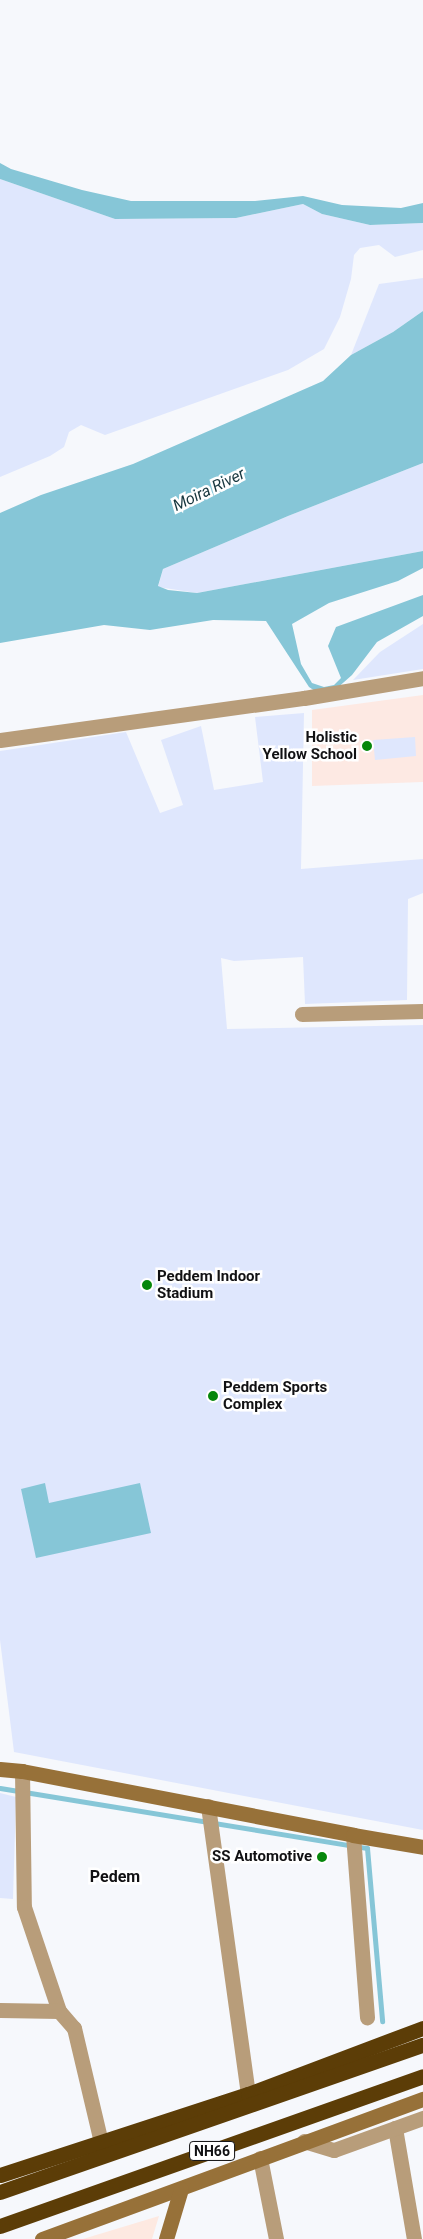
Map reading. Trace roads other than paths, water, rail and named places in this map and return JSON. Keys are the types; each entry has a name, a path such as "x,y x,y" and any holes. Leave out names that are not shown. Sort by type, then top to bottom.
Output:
{"highway":[{"path":"0,2175 248,2094 423,2028"},
{"name":"NH66","path":"0,2192 423,2045"},
{"name":"NH66","path":"0,2226 423,2076"}],"street":[{"path":"0,740 304,698 423,678"},
{"path":"302,1014 423,1011"},
{"path":"0,1769 22,1771 423,1847"},
{"path":"22,1771 24,1907 59,2011 74,2028 101,2142"},
{"path":"208,1806 248,2094"},
{"path":"354,1835 368,2017"},
{"path":"0,2010 59,2011"},
{"path":"42,2239 181,2189 304,2141 423,2099"},
{"path":"304,2141 334,2150 423,2118"},
{"path":"395,2128 414,2239"},
{"path":"260,2158 276,2239"},
{"path":"166,2239 181,2189"}],"water":[{"path":"0,163 11,169 82,190 131,201 255,201 303,196 342,205 401,208 423,203 423,223 370,225 322,214 303,204 236,218 115,219 0,179"},
{"name":"Moira River","path":"423,311 423,463 288,516 163,569 158,586 168,590 197,593 423,551 423,568 398,581 329,603 292,624 301,664 312,683 324,687 334,685 341,678 328,646 336,627 423,595 423,616 377,642 352,675 335,690 318,693 309,687 266,621 213,620 150,630 104,625 0,643 0,513 41,495 133,464 323,381 351,355 393,332"},
{"path":"45,1483 49,1503 140,1483 151,1533 36,1558 21,1489"}],"waterway":[{"path":"0,1788 367,1848 382,2021"}],"place":[{"name":"Holistic Yellow School","path":"367,746"},
{"name":"Peddem Indoor Stadium","path":"147,1285"},
{"name":"Peddem Sports Complex","path":"213,1396"},
{"name":"SS Automotive","path":"322,1857"}],"district":[{"name":"Pedem","path":"115,1877"}]}
